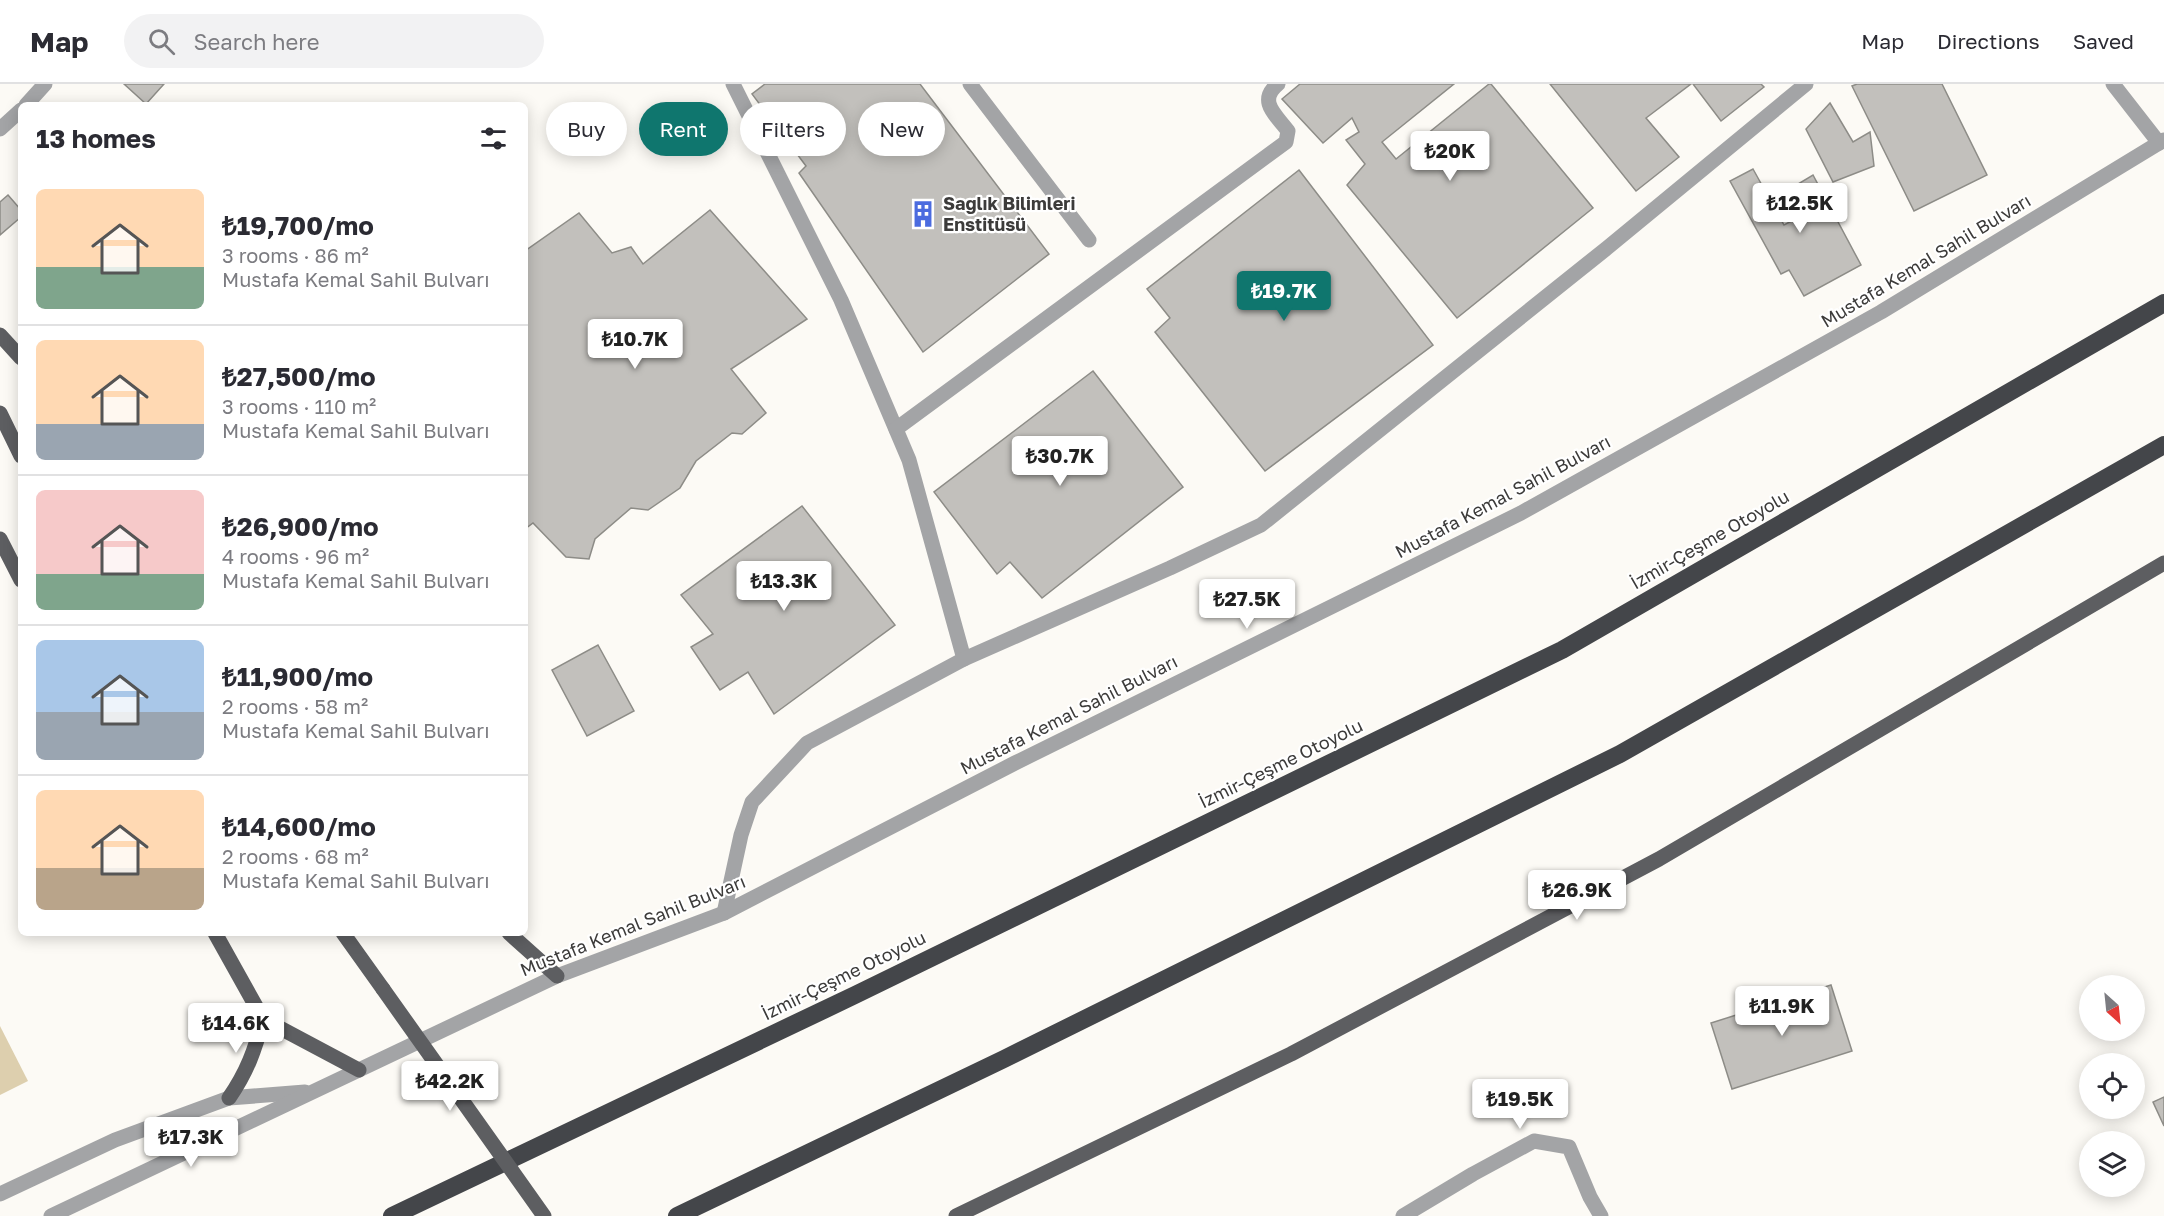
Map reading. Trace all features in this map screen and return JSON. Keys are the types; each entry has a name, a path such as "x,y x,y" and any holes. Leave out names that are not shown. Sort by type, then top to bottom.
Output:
{"highway":[{"name":"İzmir-Çeşme Otoyolu","path":"392,1216 844,1000 1562,650 2164,303"},
{"path":"677,1216 1004,1059 1620,754 2164,445"}],"main road":[{"path":"0,335 18,355"},
{"path":"0,413 18,452"},
{"path":"0,434 18,455"},
{"path":"0,539 18,574"},
{"path":"956,1216 1291,1054 1648,864 2164,563"},
{"path":"217,936 262,1019 359,1070"},
{"path":"345,936 544,1216"},
{"path":"512,936 557,976"},
{"path":"229,1098 243,1077 254,1053 262,1019"}],"street":[{"path":"29,102 45,84"},
{"path":"733,84 841,300 909,460 964,659"},
{"path":"970,84 1089,240"},
{"path":"896,429 1286,142 1288,131 1268,104 1268,95 1271,89 1278,84"},
{"path":"724,913 741,836 752,801 807,743 964,659 1261,525 1607,248 1806,84"},
{"path":"2113,84 2161,142"},
{"path":"0,129 18,113"},
{"name":"Mustafa Kemal Sahil Bulvarı","path":"51,1216 557,976 724,913 1014,763 1521,513 1881,312 2161,142"},
{"name":"Mustafa Kemal Sahil Bulvarı","path":"0,1194 115,1140 229,1098 317,1091"},
{"path":"1403,1216 1473,1174 1534,1142 1569,1147 1590,1197 1601,1216"}],"shaded area":[{"path":"0,1026 28,1081 0,1095"}],"building":[{"path":"124,84 164,84 148,102 144,102"},
{"name":"Sağlık Bilimleri Enstitüsü","path":"765,84 920,84 934,102 858,102 858,156 945,156 945,117 1049,254 923,352 799,173 806,166 798,156 846,156 846,102 758,102 752,94"},
{"path":"1300,84 1454,84 1382,142 1396,159 1491,84 1593,208 1457,318 1347,185 1365,164 1346,140 1359,132 1352,118 1323,143 1282,99"},
{"path":"1550,84 1691,84 1646,118 1679,157 1636,191"},
{"path":"1693,84 1761,84 1764,87 1721,121"},
{"path":"1857,84 1942,84 1987,175 1914,211 1852,86"},
{"path":"1830,103 1853,142 1870,132 1874,166 1833,182 1806,129"},
{"path":"1753,169 1784,225 1807,213 1793,187 1813,175 1861,265 1804,296 1789,270 1781,274 1730,181"},
{"path":"1299,170 1433,345 1265,471 1155,332 1170,318 1147,289"},
{"path":"8,195 18,207 18,220 0,235 0,202"},
{"path":"710,210 807,319 731,369 766,413 742,434 732,433 696,461 680,488 648,510 631,508 595,539 589,559 566,557 533,523 528,527 528,249 579,213 612,253 631,247 643,264"},
{"path":"1093,371 1183,487 1042,598 1010,562 997,574 934,492"},
{"path":"802,506 895,625 774,714 748,672 720,690 691,647 713,634 681,595"},
{"path":"598,645 634,711 587,736 552,670"},
{"path":"1831,985 1852,1051 1732,1089 1711,1023"},
{"path":"2164,1097 2164,1126 2153,1102"}],"place":[{"name":"Sağlık Bilimleri Enstitüsü","path":"923,214"}]}
